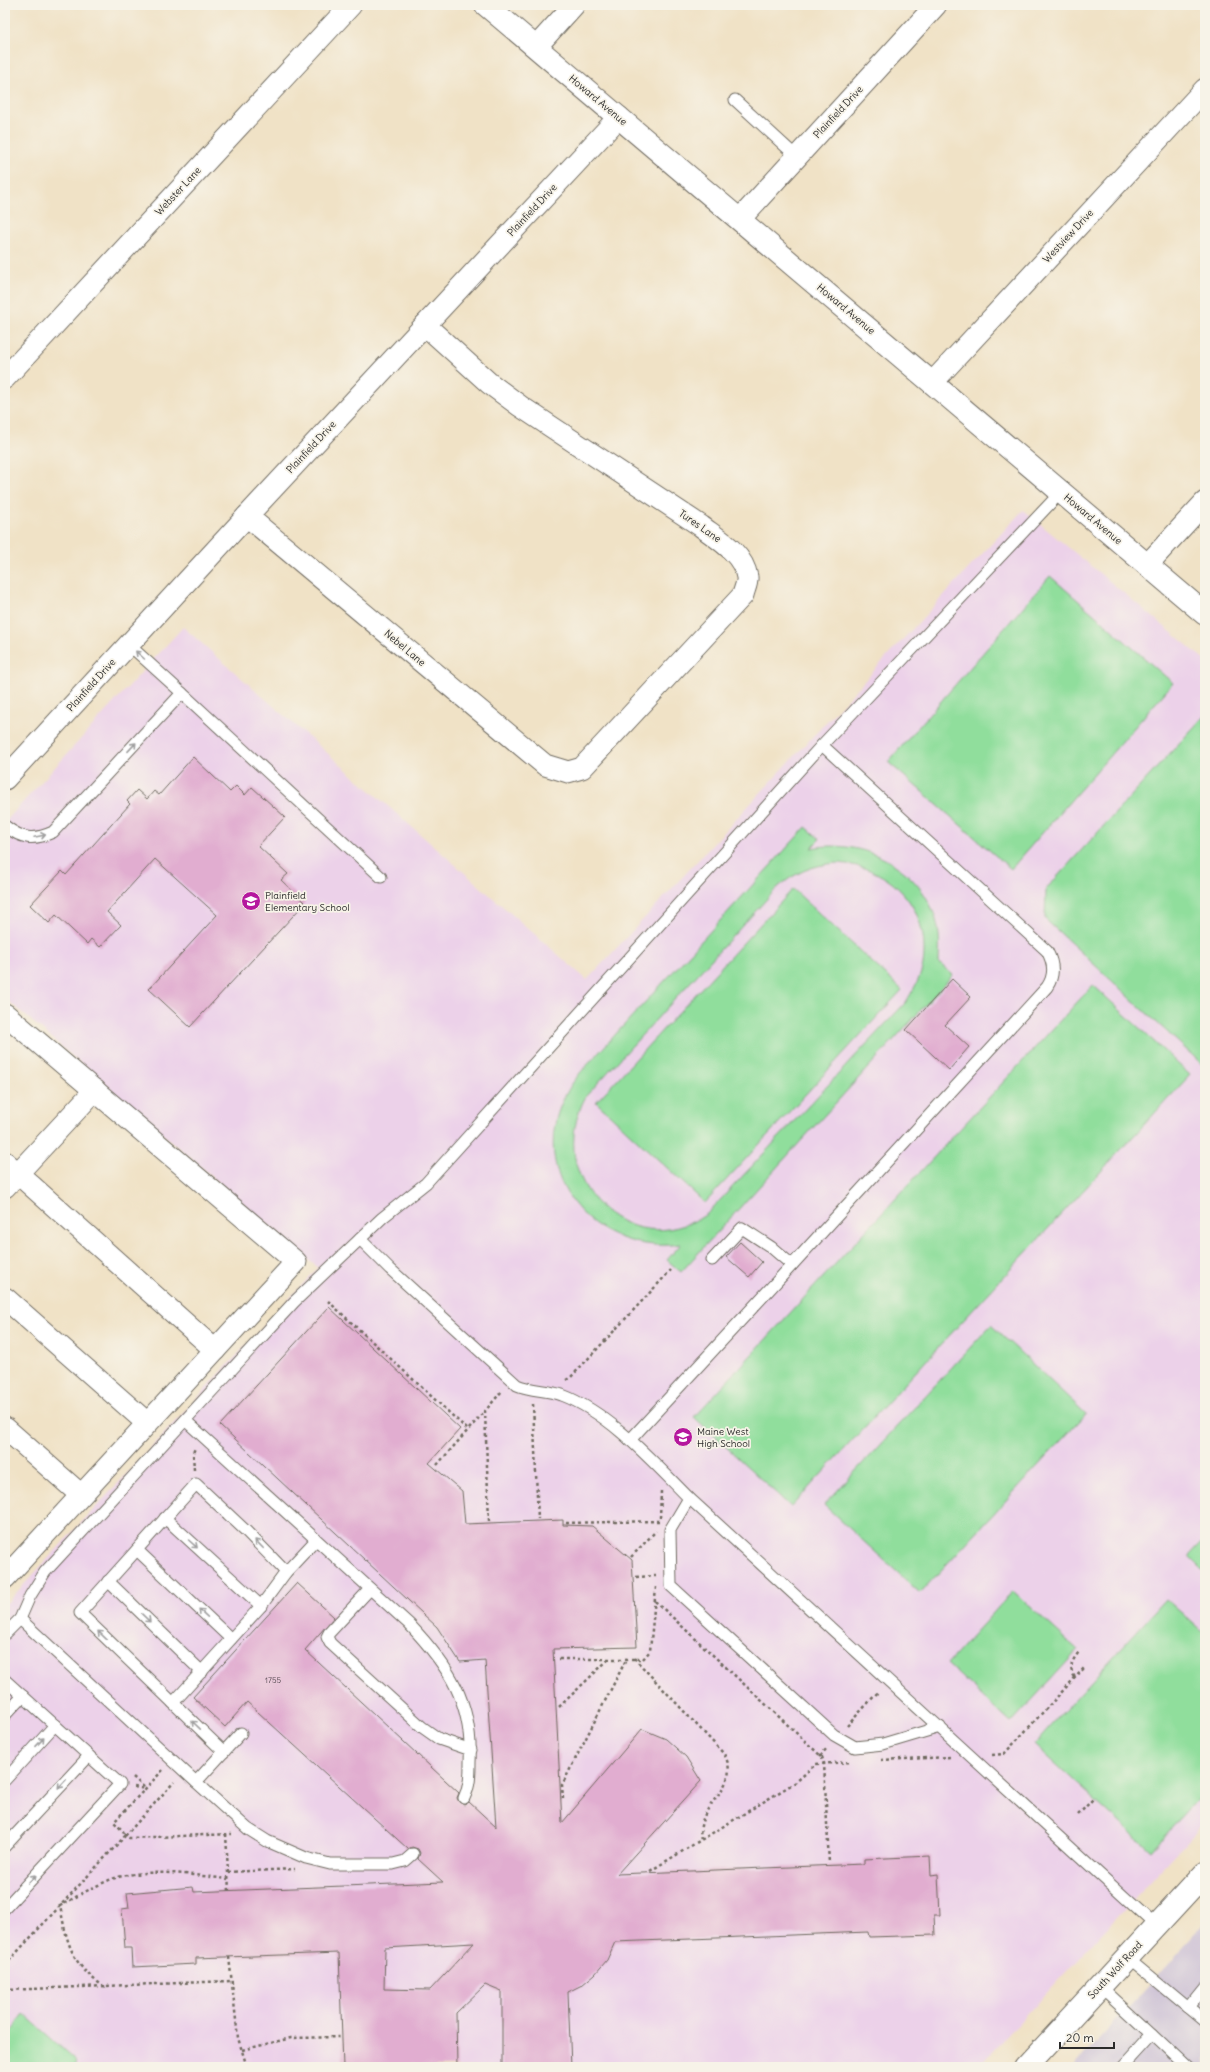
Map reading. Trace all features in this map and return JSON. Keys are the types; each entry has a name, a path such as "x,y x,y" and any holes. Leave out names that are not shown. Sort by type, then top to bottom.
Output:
{"street":[{"name":"Webster Lane","path":"5,378 351,5"},
{"name":"Howard Avenue","path":"486,5 1205,614"},
{"path":"536,47 574,5"},
{"name":"Plainfield Drive","path":"740,219 936,5"},
{"name":"Westview Drive","path":"932,383 1205,89"},
{"name":"Plainfield Drive","path":"5,779 128,644 619,117"},
{"name":"Tures Lane","path":"425,325 489,383 701,526 728,547 740,560 747,578 743,595 582,768 568,772"},
{"path":"1147,565 1205,502"},
{"name":"Nebel Lane","path":"247,516 545,765 568,772"},
{"path":"5,1014 296,1262 6,1575"},
{"path":"95,1090 9,1174 215,1350"},
{"path":"5,1298 147,1423"},
{"path":"5,1428 81,1495"},
{"name":"South Wolf Road","path":"1026,2067 1205,1873"}],"lane":[{"path":"735,100 797,157"},
{"path":"5,1634 20,1620 30,1596 45,1572 186,1421 294,1302 382,1218 426,1183 822,745 1061,492"},
{"path":"128,644 381,877"},
{"path":"5,826 18,836 39,838 54,832 182,693"},
{"path":"630,1440 1051,982 1053,968 1052,959 1041,945 822,745"},
{"path":"712,1260 742,1228 771,1247 792,1265"},
{"path":"360,1239 402,1280 517,1385 567,1398 584,1406 630,1440 690,1498 1156,1926"},
{"path":"186,1421 410,1624 448,1669 467,1714 471,1750 469,1787 464,1798"},
{"path":"224,1752 80,1613 196,1484 247,1532 286,1572"},
{"path":"690,1498 670,1530 671,1586 834,1735 855,1747 883,1744 940,1728"},
{"path":"165,1518 261,1606"},
{"path":"173,1703 261,1606 286,1572 316,1540"},
{"path":"137,1550 231,1639"},
{"path":"108,1581 202,1672"},
{"path":"370,1589 329,1633 327,1637 330,1643 422,1727 439,1739 471,1750"},
{"path":"20,1620 248,1829 267,1841 306,1858 330,1864 393,1864 405,1861 413,1854"},
{"path":"5,1680 120,1784 5,1908"},
{"path":"5,1715 23,1696"},
{"path":"5,1780 55,1725"},
{"path":"196,1782 242,1733"},
{"path":"5,1846 88,1756"},
{"path":"1127,1958 1205,2022"},
{"path":"1100,1986 1187,2067"},
{"path":"1188,2008 1205,1988"},
{"path":"1122,2067 1152,2034"}],"path":[{"path":"566,1380 571,1377 671,1270"},
{"path":"328,1301 468,1430"},
{"path":"437,1465 502,1392"},
{"path":"533,1404 538,1519"},
{"path":"485,1411 489,1521"},
{"path":"195,1445 193,1452 196,1484"},
{"path":"659,1535 661,1491"},
{"path":"566,1523 659,1521"},
{"path":"632,1556 659,1528"},
{"path":"559,1659 643,1658 650,1651 657,1570"},
{"path":"636,1576 656,1576"},
{"path":"655,1601 822,1757 824,1764 829,1864"},
{"path":"1075,1677 1071,1669 1072,1659 1079,1652"},
{"path":"559,1707 610,1658"},
{"path":"563,1799 562,1785 627,1658"},
{"path":"634,1658 727,1759 726,1784 723,1791 705,1811 701,1827 701,1840"},
{"path":"988,1755 1004,1754 1085,1667"},
{"path":"844,1729 881,1689"},
{"path":"878,1760 954,1756"},
{"path":"650,1871 796,1782 816,1764 854,1762"},
{"path":"164,1770 114,1822 123,1831 125,1836 129,1838 235,1834"},
{"path":"5,1965 176,1780"},
{"path":"1078,1815 1093,1798"},
{"path":"226,1834 229,1891"},
{"path":"228,1872 297,1869"},
{"path":"60,1906 112,1879 138,1874 164,1873 228,1879"},
{"path":"60,1906 71,1951 86,1972 105,1987"},
{"path":"229,1957 230,1981 241,2050 247,2067"},
{"path":"5,1990 230,1981"},
{"path":"241,2050 291,2038 342,2037"}],"shaded area":[{"name":"Maine West High School","path":"1023,510 1205,660 1205,1822 978,2067 5,2067 5,1605 318,1268 5,998 5,822 183,627 587,980"},
{"path":"1205,1924 1205,2067 1073,2067"}],"green space":[{"path":"1050,576 1173,683 1011,869 888,762"},
{"path":"1205,715 1205,1067 1045,919 1046,889"},
{"path":"806,827 820,839 811,848 833,846 854,848 875,855 894,864 911,878 924,894 934,913 939,935 939,963 953,975 681,1272 667,1260 681,1244 645,1244 614,1235 587,1218 568,1194 556,1167 553,1136 561,1104 580,1073","holes":["837,863 857,866 874,872 890,882 903,894 914,908 921,925 924,944 923,964 919,979 906,1002 707,1214 677,1227 648,1229 622,1221 600,1206 584,1184 575,1157 575,1127 586,1096 783,883 797,874 819,866"]},
{"path":"793,889 902,990 705,1203 596,1102"},
{"path":"1093,985 1190,1075 791,1507 694,1417"},
{"path":"991,1325 1086,1414 920,1593 824,1505"},
{"path":"1205,1539 1205,1572 1189,1556"},
{"path":"1013,1591 1078,1650 1011,1723 947,1664"},
{"path":"1166,1599 1205,1634 1205,1791 1151,1851 1034,1744"},
{"path":"24,2014 76,2061 74,2067 5,2067 5,2039"}],"building":[{"path":"193,757 230,792 236,786 245,795 252,787 285,817 258,846 288,874 281,880 305,903 190,1027 149,989 217,915 155,859 107,912 121,925 100,947 91,939 87,944 56,915 49,923 30,905 62,871 66,875 130,804 127,801 137,790 147,799 154,791 159,795"},
{"path":"952,979 971,997 945,1025 969,1047 949,1070 906,1030"},
{"path":"740,1242 762,1262 749,1277 726,1257"},
{"path":"329,1307 460,1429 429,1463 462,1491 465,1524 563,1520 563,1525 592,1526 632,1560 637,1647 553,1649 562,1823 642,1729 666,1739 686,1757 701,1781 617,1874 864,1864 864,1859 930,1856 931,1875 938,1874 940,1915 934,1915 935,1935 869,1937 868,1932 615,1942 607,1960 595,1974 582,1985 568,1992 571,2067 502,2067 502,1992 485,1985 456,2013 457,2067 343,2067 339,1953 196,1958 196,1964 132,1967 131,1948 125,1948 122,1909 129,1908 127,1893 193,1887 194,1892 443,1882 418,1859 420,1853 418,1849 412,1847 408,1849 247,1702 225,1727 193,1697 297,1583 334,1617 305,1650 459,1793 457,1798 459,1802 464,1805 469,1802 496,1827 485,1660 460,1662 437,1627 220,1425","holes":["474,1943 430,1990 384,1989 385,1948"]}],"place":[{"name":"Plainfield Elementary School","path":"251,901"},
{"name":"Maine West High School","path":"683,1437"}]}
